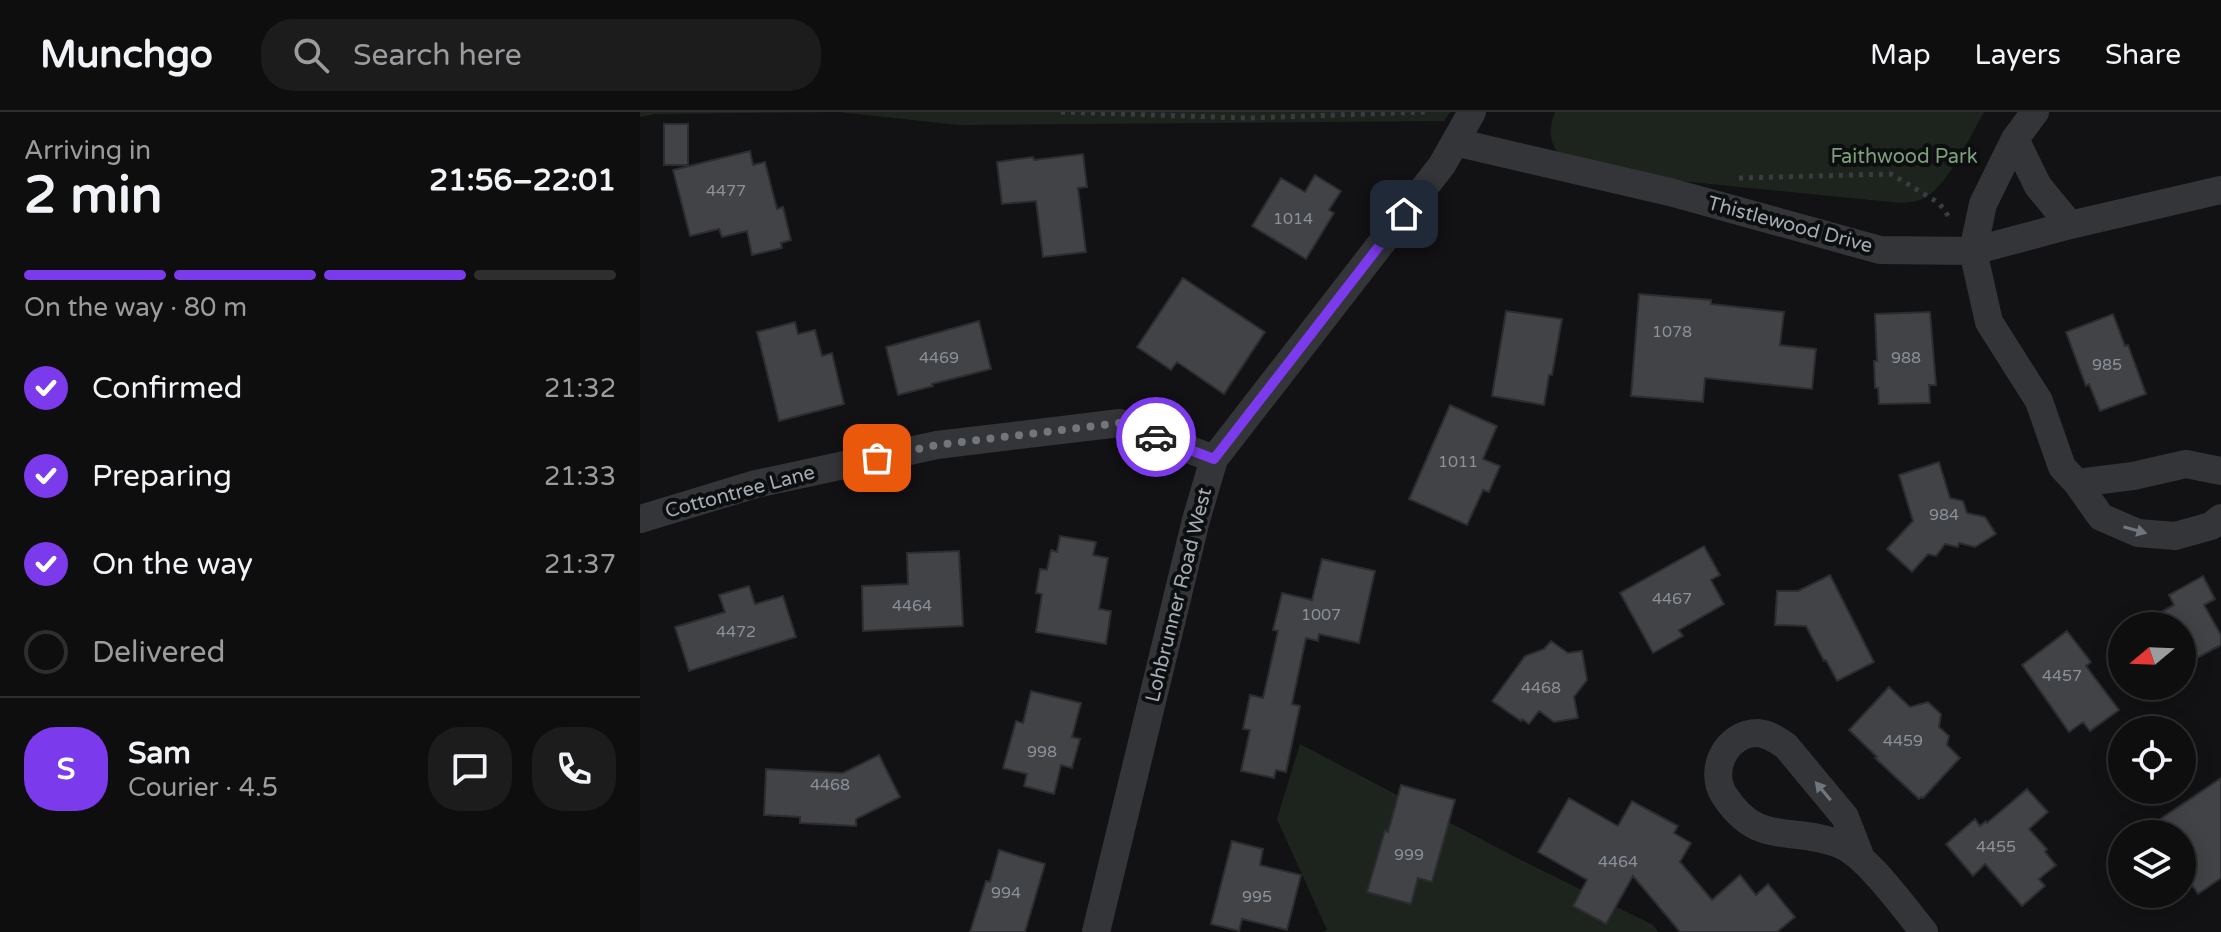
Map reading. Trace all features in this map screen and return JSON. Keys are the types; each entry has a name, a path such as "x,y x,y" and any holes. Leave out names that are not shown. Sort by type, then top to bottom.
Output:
{"street":[{"name":"Lohbrunner Road West","path":"1096,932 1196,520 1214,459 1442,165 1472,112"},
{"path":"2035,112 2015,139 1983,204 1973,251 1989,322 2039,401 2062,467 2101,517 2138,533 2175,536 2211,526 2221,518"},
{"path":"2015,139 2038,186 2070,225"},
{"name":"Thistlewood Drive","path":"1455,142 1670,192 1880,250 1973,251 2221,190"},
{"name":"Cottontree Lane","path":"640,519 756,484 937,445 1120,423 1214,459"},
{"path":"2077,483 2133,476 2186,464 2221,471"},
{"path":"1861,858 1845,817 1786,746 1774,737 1760,733 1746,735 1723,752 1718,766 1718,781 1724,794 1747,821 1768,832 1840,844 1861,858 1924,932"}],"path":[{"path":"1061,112 1248,118 1425,112"},
{"path":"1736,178 1891,174 1939,203 1973,251"}],"green space":[{"path":"640,112 839,112 655,114 640,117"},
{"path":"839,112 1450,112 1444,121 958,125"},
{"name":"Faithwood Park","path":"1555,112 1984,112 1939,186 1920,200 1901,203 1581,171 1565,160 1554,147 1551,132"},
{"path":"1300,744 1517,858 1653,925 1658,932 1323,932 1327,930 1277,819"}],"building":[{"path":"664,124 688,124 688,165 664,165"},
{"path":"750,151 753,165 765,162 777,209 783,207 791,240 781,243 782,248 752,255 747,231 722,237 719,229 690,236 673,170"},
{"path":"1083,154 1087,187 1078,188 1086,252 1043,257 1036,201 1002,204 997,162"},
{"path":"1315,175 1341,191 1329,210 1334,213 1306,259 1252,226 1281,178 1305,192"},
{"path":"1183,278 1265,332 1224,394 1177,362 1171,370 1137,347"},
{"path":"1639,294 1711,300 1711,304 1784,312 1780,345 1816,349 1812,389 1705,378 1703,402 1631,396"},
{"path":"1506,311 1562,319 1544,405 1492,396"},
{"path":"1930,312 1936,385 1929,385 1930,403 1879,404 1878,388 1875,388 1875,314"},
{"path":"2113,314 2146,394 2100,411 2089,384 2086,386 2066,332"},
{"path":"979,321 991,369 898,395 886,347"},
{"path":"795,322 798,334 815,330 822,356 832,353 844,404 779,421 757,332"},
{"path":"1450,405 1497,426 1483,459 1500,466 1489,492 1483,490 1467,525 1409,499"},
{"path":"1939,462 1950,498 1963,501 1967,513 1985,517 1996,534 1975,547 1945,544 1936,556 1928,554 1912,572 1887,549 1913,521 1899,475"},
{"path":"1060,536 1096,542 1093,555 1108,558 1099,609 1111,611 1106,644 1036,632 1042,594 1036,593 1040,569 1047,570 1051,550 1057,552"},
{"path":"1704,546 1720,575 1711,580 1724,604 1679,630 1683,636 1653,653 1620,593"},
{"path":"959,551 963,626 863,631 862,586 908,584 907,553"},
{"path":"1322,559 1375,571 1359,643 1319,634 1318,641 1306,638 1292,704 1300,706 1286,772 1276,770 1274,778 1241,771 1250,730 1243,729 1250,695 1263,698 1278,631 1273,630 1282,593 1312,600"},
{"path":"1830,575 1874,662 1837,681 1806,626 1775,625 1777,591 1798,591"},
{"path":"2203,576 2215,599 2204,605 2221,635 2221,645 2196,658 2196,612 2161,612 2174,605 2169,595"},
{"path":"749,586 755,604 783,596 796,637 689,671 675,627 725,612 719,595"},
{"path":"2067,631 2091,662 2086,666 2108,695 2108,700 2119,710 2090,731 2083,722 2069,732 2022,665"},
{"path":"1551,641 1568,653 1582,651 1587,680 1574,697 1578,718 1554,722 1539,711 1529,724 1492,701 1525,656 1544,649"},
{"path":"1889,687 1910,707 1928,702 1941,714 1939,727 1949,736 1947,745 1960,758 1923,798 1919,799 1849,730"},
{"path":"1031,691 1081,703 1072,737 1080,739 1072,768 1061,765 1054,794 1024,786 1027,774 1003,768 1016,721 1023,723"},
{"path":"879,755 900,797 856,819 856,826 800,823 800,817 764,815 766,769 843,773"},
{"path":"2221,778 2221,878 2198,894 2196,820 2159,820 2182,804 2196,804 2196,795"},
{"path":"1401,785 1455,800 1432,882 1418,878 1411,904 1367,892"},
{"path":"2027,789 2048,812 2029,829 2047,849 2045,852 2056,865 2039,879 2045,886 2022,906 1985,864 1973,876 1946,844 1975,819 1980,826 1987,823"},
{"path":"1569,798 1618,826 1632,801 1678,826 1674,833 1691,843 1680,862 1712,900 1740,875 1756,895 1768,884 1795,917 1777,932 1680,932 1633,876 1606,924 1573,906 1587,880 1538,852"},
{"path":"1232,841 1263,849 1260,865 1301,875 1287,930 1242,919 1239,931 1211,924"},
{"path":"999,850 1045,864 1025,932 970,932 986,881 990,882"}],"way so far":[{"path":"877,458 937,445 1120,423 1156,437"}],"route":[{"path":"1156,437 1214,459 1404,214"}]}
